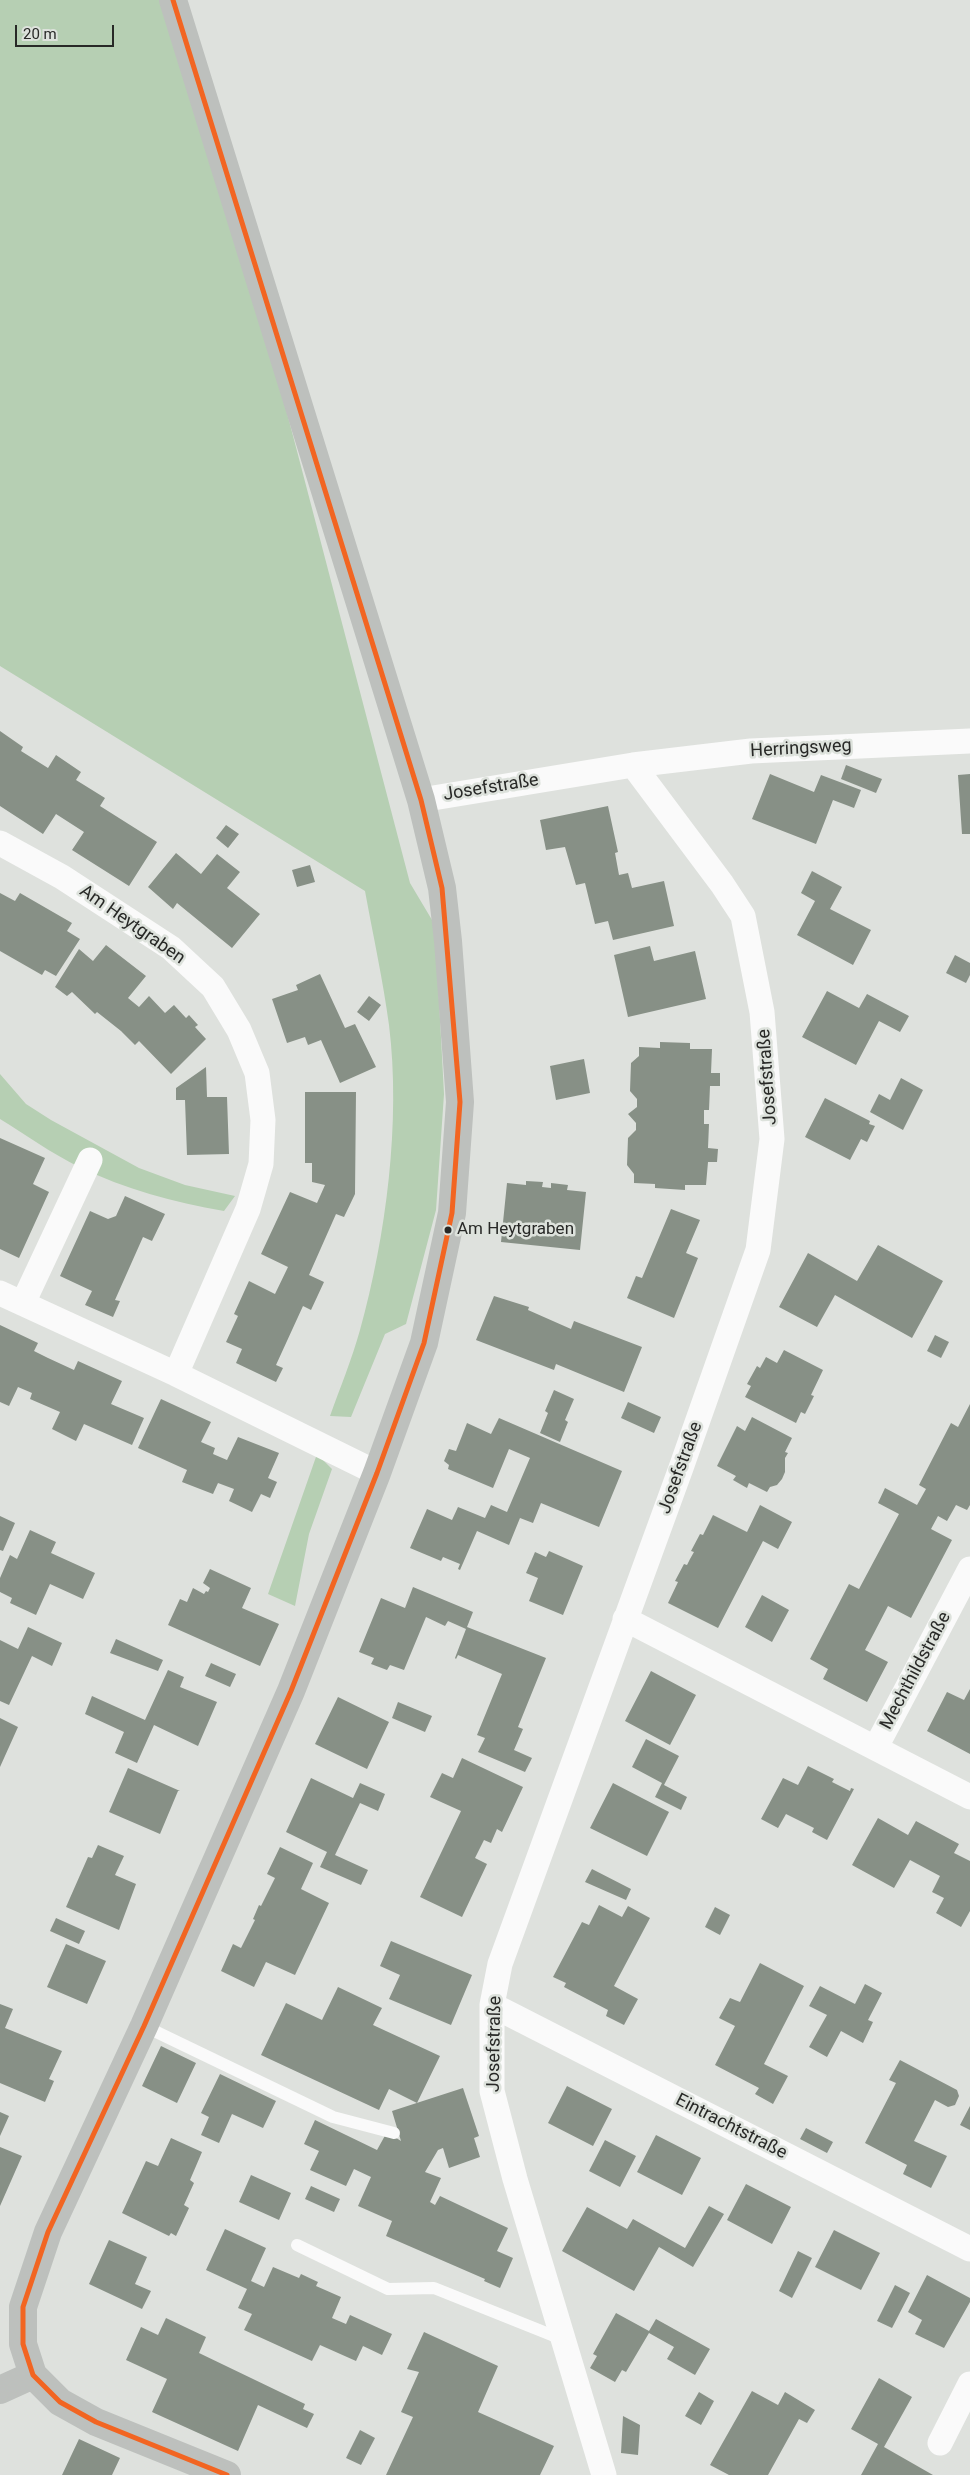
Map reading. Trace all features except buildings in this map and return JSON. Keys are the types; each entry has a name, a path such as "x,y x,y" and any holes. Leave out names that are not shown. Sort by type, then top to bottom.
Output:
{"street":[{"path":"173,0 421,800 442,888 448,941 460,1102 452,1213 426,1334 377,1473 291,1691 144,2026 48,2232 23,2307 23,2344 33,2374 60,2402 96,2422 227,2475"},
{"name":"Herringsweg","path":"633,765 750,750 970,740"},
{"name":"Josefstraße","path":"421,800 633,765 722,884 743,916 762,1012 772,1140 758,1250 681,1468 500,1964 492,2005 492,2091 516,2179 604,2475"},
{"name":"Am Heytgraben","path":"0,843 62,877 171,948 213,987 239,1030 257,1073 263,1120 261,1164 248,1209 176,1374"},
{"path":"23,1303 90,1160"},
{"path":"0,1293 176,1374 377,1473"},
{"name":"Mechthildstraße","path":"876,1747 970,1569"},
{"path":"625,1619 970,1797"},
{"name":"Eintrachtstraße","path":"492,2005 970,2249"},
{"path":"0,2390 33,2374"},
{"path":"940,2443 970,2384"}],"lane":[{"path":"144,2026 333,2117 394,2133"},
{"path":"297,2245 388,2289 434,2288 564,2340"}],"green space":[{"path":"0,0 179,0 410,883 435,925 444,1094 436,1210 406,1324 385,1334 351,1417 330,1416 350,1363 369,1294 384,1218 392,1139 392,1062 389,1025 365,891 0,666"},
{"path":"0,1074 26,1104 51,1120 139,1168 185,1185 235,1196 224,1211 150,1194 114,1182 79,1167 0,1119"},
{"path":"317,1454 332,1469 309,1534 295,1606 268,1594"}],"transit line":[{"path":"173,0 421,800 442,888 460,1102 452,1213 424,1343 377,1473 291,1691 144,2026 48,2232 23,2307 23,2344 33,2375 60,2402 96,2422 227,2475"}],"place":[{"name":"Am Heytgraben","path":"448,1230"}]}
